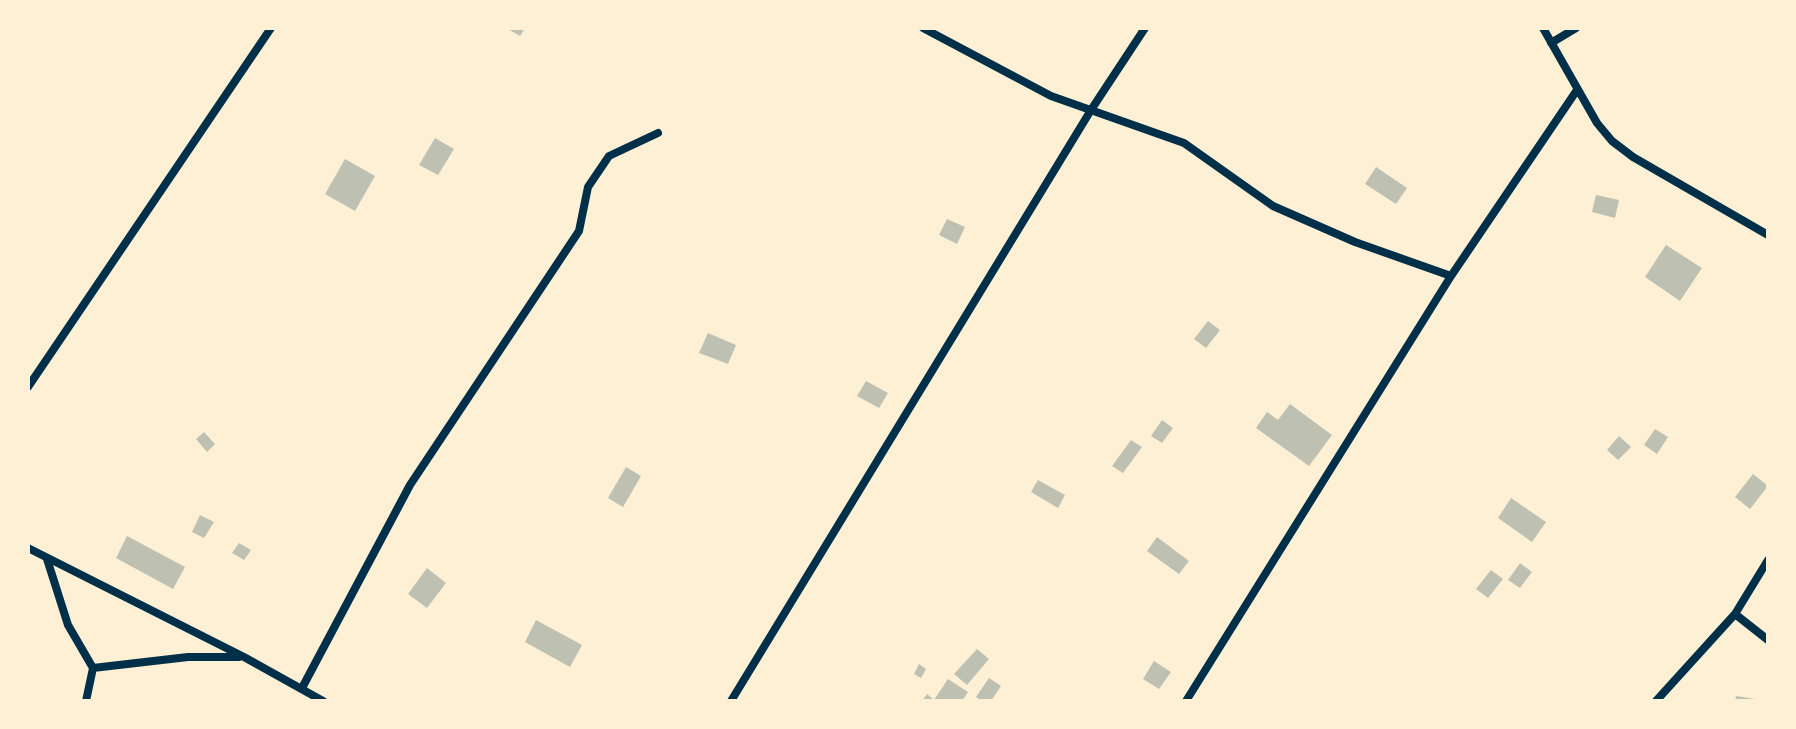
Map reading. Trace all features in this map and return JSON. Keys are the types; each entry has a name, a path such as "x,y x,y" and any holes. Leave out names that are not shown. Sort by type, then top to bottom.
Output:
{"street":[{"path":"28,387 271,28"},
{"path":"923,28 1051,96 1184,143 1273,206 1355,242 1451,276"},
{"path":"731,701 1091,110 1145,28"},
{"path":"1543,28 1597,123 1612,141 1633,157 1768,235"},
{"path":"1551,43 1576,28"},
{"path":"1186,701 1451,276 1577,90"},
{"path":"302,688 410,485 579,231 588,187 609,156 658,133"},
{"path":"28,548 244,657 323,701"},
{"path":"47,559 68,625 93,668 86,701"},
{"path":"1656,701 1735,614 1768,560"},
{"path":"1735,614 1768,640"},
{"path":"93,668 188,657 244,657"}],"building":[{"path":"506,28 525,28 520,36"},
{"path":"435,138 454,149 438,175 419,165"},
{"path":"345,159 375,176 355,211 325,194"},
{"path":"1376,167 1407,188 1396,204 1365,184"},
{"path":"1596,195 1619,200 1615,218 1592,212"},
{"path":"947,219 965,227 957,244 939,235"},
{"path":"1666,245 1702,268 1680,301 1645,277"},
{"path":"1208,321 1220,330 1206,348 1194,339"},
{"path":"708,333 736,345 728,364 699,353"},
{"path":"866,381 888,393 879,408 857,396"},
{"path":"1290,404 1332,435 1309,466 1256,428 1267,412 1278,420"},
{"path":"1162,420 1173,428 1162,443 1151,436"},
{"path":"1655,429 1668,437 1657,454 1644,445"},
{"path":"204,432 215,444 207,452 196,439"},
{"path":"1619,436 1631,447 1618,460 1607,450"},
{"path":"1131,440 1142,447 1123,473 1112,466"},
{"path":"626,467 641,476 623,507 608,498"},
{"path":"1753,474 1768,486 1750,509 1735,497"},
{"path":"1038,480 1065,495 1058,508 1031,492"},
{"path":"1511,498 1546,522 1532,542 1498,518"},
{"path":"200,515 214,522 204,538 192,532"},
{"path":"127,536 185,567 173,589 116,558"},
{"path":"1157,537 1189,561 1179,574 1147,551"},
{"path":"239,543 251,550 244,560 232,553"},
{"path":"1520,563 1532,572 1520,588 1508,580"},
{"path":"427,568 446,583 427,608 408,594"},
{"path":"1491,570 1503,579 1488,598 1476,589"},
{"path":"536,620 582,645 570,667 525,642"},
{"path":"977,649 989,659 967,685 954,674"},
{"path":"1154,661 1171,672 1159,689 1143,679"},
{"path":"919,664 926,669 921,678 914,674"},
{"path":"989,678 1001,686 991,701 982,701 976,697"},
{"path":"948,679 968,692 962,701 922,701 927,694 934,700"},
{"path":"1736,696 1755,699 1755,701 1735,701"}]}
